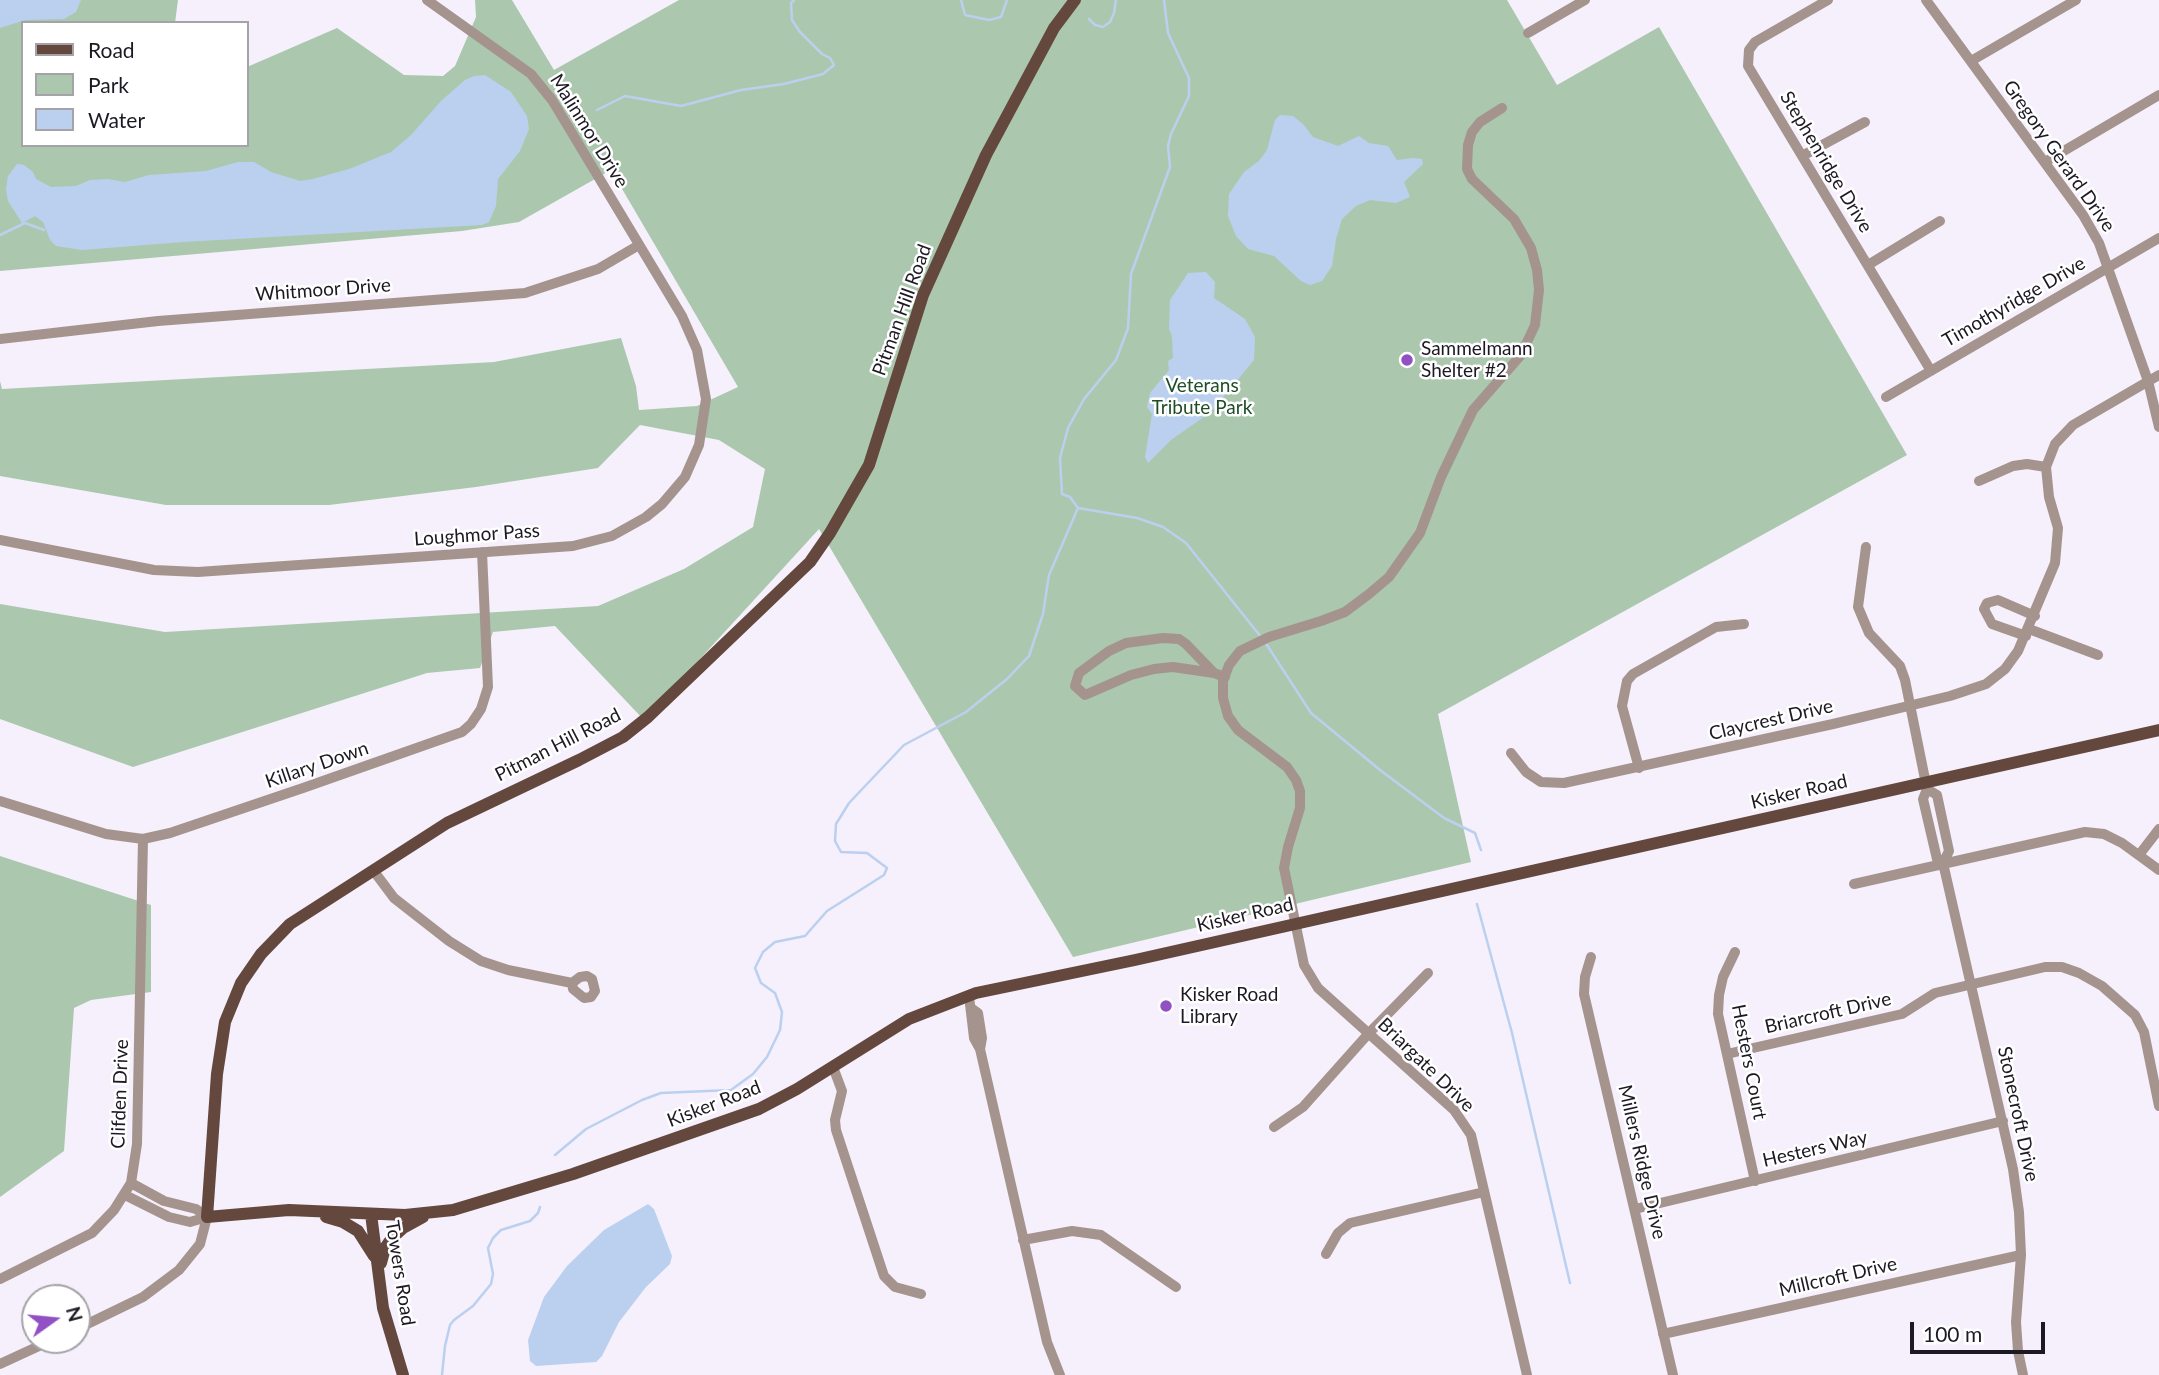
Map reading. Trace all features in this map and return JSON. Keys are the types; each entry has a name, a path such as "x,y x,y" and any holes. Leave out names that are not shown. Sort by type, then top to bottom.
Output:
{"main road":[{"name":"Pitman Hill Road","path":"207,1217 218,1074 225,1022 241,983 261,954 290,924 447,823 623,737 648,717 810,562 831,533 869,465 923,295 986,155 1054,28 1075,0"},
{"name":"Kisker Road","path":"371,1214 436,1213 573,1174 759,1109 909,1019 970,1002 1013,984 1135,960 1927,786 2159,730"},
{"name":"Towers Road","path":"207,1217 302,1210 371,1214 383,1308 403,1375"},
{"path":"302,1210 352,1226 364,1238 378,1265"},
{"path":"381,1285 383,1255 388,1242 411,1222 436,1213"}],"street":[{"name":"Malinmor Drive","path":"427,0 531,74 558,109 639,245"},
{"name":"Stephenridge Drive","path":"1828,0 1755,42 1747,62 1931,371"},
{"name":"Gregory Gerard Drive","path":"1926,0 2083,215 2109,267 2154,378 2159,427"},
{"path":"1971,61 2076,0"},
{"path":"1528,33 1579,2"},
{"path":"2045,162 2159,95"},
{"path":"1220,675 1241,651 1345,612 1389,576 1420,533 1441,477 1473,410 1521,355 1535,325 1539,289 1531,248 1514,219 1472,179 1467,169 1468,145 1472,132 1480,122 1502,108"},
{"path":"1802,156 1865,122"},
{"path":"1868,265 1940,221"},
{"name":"Timothyridge Drive","path":"1886,397 2159,238"},
{"name":"Whitmoor Drive","path":"0,339 158,321 525,293 598,269 639,245"},
{"name":"Loughmor Pass","path":"0,540 154,570 198,572 573,546 612,536 654,510 685,477 699,444 706,399 700,361 693,339 639,245"},
{"path":"1979,481 2013,466 2027,464 2046,467 2055,444 2073,425 2154,378"},
{"name":"Claycrest Drive","path":"1511,753 1526,772 1541,782 1564,783 1833,724 1950,696 1986,684 2005,669 2028,633 2055,563 2058,528 2049,497 2046,467"},
{"name":"Stonecroft Drive","path":"1866,547 1858,607 1869,633 1900,666 1927,786 1923,799 1937,859 1943,863 2003,1121 2020,1212 2021,1255 2016,1322 2023,1375"},
{"name":"Killary Down","path":"0,801 106,834 143,839 170,833 462,732 481,709 488,687 482,552"},
{"path":"2035,616 1998,600 1987,603 1984,609 1992,624 2098,656"},
{"path":"1639,768 1622,706 1627,681 1633,674 1716,627 1744,624"},
{"path":"1179,639 1220,675 1173,667 1131,675 1085,695 1075,686 1079,673 1093,661 1126,643 1145,640 1179,639"},
{"name":"Briargate Drive","path":"1220,675 1228,716 1246,736 1287,767 1296,779 1300,791 1300,808 1284,868 1304,964 1318,988 1463,1121 1474,1145 1527,1375"},
{"path":"2139,855 2159,829"},
{"path":"1854,884 2085,832 2104,834 2122,843 2159,870"},
{"name":"Clifden Drive","path":"0,1279 92,1233 114,1210 131,1183 137,1144 143,839"},
{"path":"373,870 394,898 449,941 481,961 508,970 572,984"},
{"name":"Hesters Court","path":"1735,952 1723,976 1718,1014 1755,1181"},
{"name":"Millers Ridge Drive","path":"1591,957 1585,977 1584,994 1673,1375"},
{"name":"Briarcroft Drive","path":"1727,1054 1902,1014 1934,993 2045,967 2062,967 2102,986 2135,1015 2144,1032 2159,1106"},
{"path":"1274,1127 1303,1107 1428,973"},
{"path":"970,1002 978,1013 982,1038 980,1049 1023,1240 1047,1342 1060,1375"},
{"path":"833,1067 842,1091 835,1130 884,1276 895,1287 921,1294"},
{"name":"Hesters Way","path":"1635,1209 2003,1121"},
{"path":"131,1183 172,1205 196,1209 207,1217"},
{"path":"1326,1254 1338,1233 1350,1223 1484,1192"},
{"path":"125,1195 169,1217 190,1222 207,1217"},
{"path":"169,1217 172,1205"},
{"name":"Pitman Hill Road","path":"91,1322 143,1297 179,1270 200,1244 207,1217"},
{"path":"1023,1240 1072,1231 1101,1235 1176,1287"},
{"name":"Millcroft Drive","path":"1663,1334 2021,1255"},
{"path":"0,1364 22,1354"}],"green space":[{"name":"Veterans Tribute Park","path":"0,0 178,0 175,21 21,21 21,147 248,147 248,67 337,28 404,75 443,76 455,66 476,17 475,0 512,0 554,70 679,0 1507,0 1557,85 1659,27 1907,455 1438,714 1471,862 1073,957 819,529 644,720 555,626 493,632 480,668 427,673 133,767 0,719 0,604 165,632 598,606 684,569 753,527 765,469 719,440 640,425 598,468 476,487 329,505 166,505 0,476 0,381 2,389 494,362 621,338 636,386 639,410 697,406 738,387 611,170 519,222 462,231 0,271"},
{"path":"0,856 151,905 151,992 91,1000 74,1008 64,1151 0,1197"}],"water":[{"path":"0,0 81,0 76,12 64,19 25,20 0,28"},
{"path":"485,75 511,92 527,116 529,129 520,151 498,179 496,206 489,222 482,225 82,250 56,246 50,240 43,222 35,216 22,223 8,201 8,176 17,164 24,165 33,172 36,179 51,187 76,186 90,180 125,182 149,175 206,171 238,162 254,162 271,172 300,181 313,179 349,169 391,152 465,80"},
{"path":"1280,115 1293,116 1313,137 1338,146 1359,136 1369,143 1388,146 1397,160 1422,159 1423,164 1404,182 1410,197 1396,203 1370,200 1356,206 1342,219 1332,266 1322,281 1310,285 1301,281 1274,256 1248,249 1236,236 1228,216 1229,194 1244,172 1259,161 1267,150 1275,120"},
{"path":"1206,272 1215,282 1214,298 1245,319 1255,337 1254,360 1211,412 1171,440 1148,463 1145,457 1152,414 1147,407 1150,393 1169,370 1168,361 1173,358 1169,329 1170,300 1188,273"},
{"path":"648,1204 654,1209 672,1256 670,1264 646,1287 619,1322 602,1356 596,1362 536,1366 530,1361 528,1340 544,1297 567,1266 604,1230"}],"waterway":[{"path":"597,110 625,96 681,106 741,90 784,84 823,74 834,65 830,58 822,54 800,32 792,20 791,3 794,0"},
{"path":"961,0 965,15 989,20 1001,17 1007,0"},
{"path":"1089,19 1095,25 1103,27 1110,22 1116,0"},
{"path":"1164,0 1168,33 1189,78 1189,96 1171,134 1168,146 1170,167 1131,274 1128,328 1116,360 1084,399 1068,428 1060,458 1062,494 1070,497 1078,508 1137,518 1163,527 1186,543 1261,637"},
{"path":"0,235 25,223 44,230"},
{"path":"555,1155 586,1129 642,1100 661,1093 731,1090 753,1074 767,1057 780,1030 782,1012 775,993 761,983 755,968 763,952 775,942 805,936 827,911 884,875 887,868 867,853 841,852 835,841 836,824 849,803 904,745 966,712 1007,679 1029,656 1043,614 1049,575 1078,508"},
{"path":"1265,642 1311,713 1444,818 1475,833 1481,850"},
{"path":"1477,904 1512,1033 1570,1283"},
{"path":"442,1375 450,1325 473,1306 491,1284 493,1274 488,1248 493,1238 501,1230 530,1221 540,1207"}],"place":[{"name":"Sammelmann Shelter #2","path":"1407,360"},
{"name":"Kisker Road Library","path":"1166,1006"}]}
